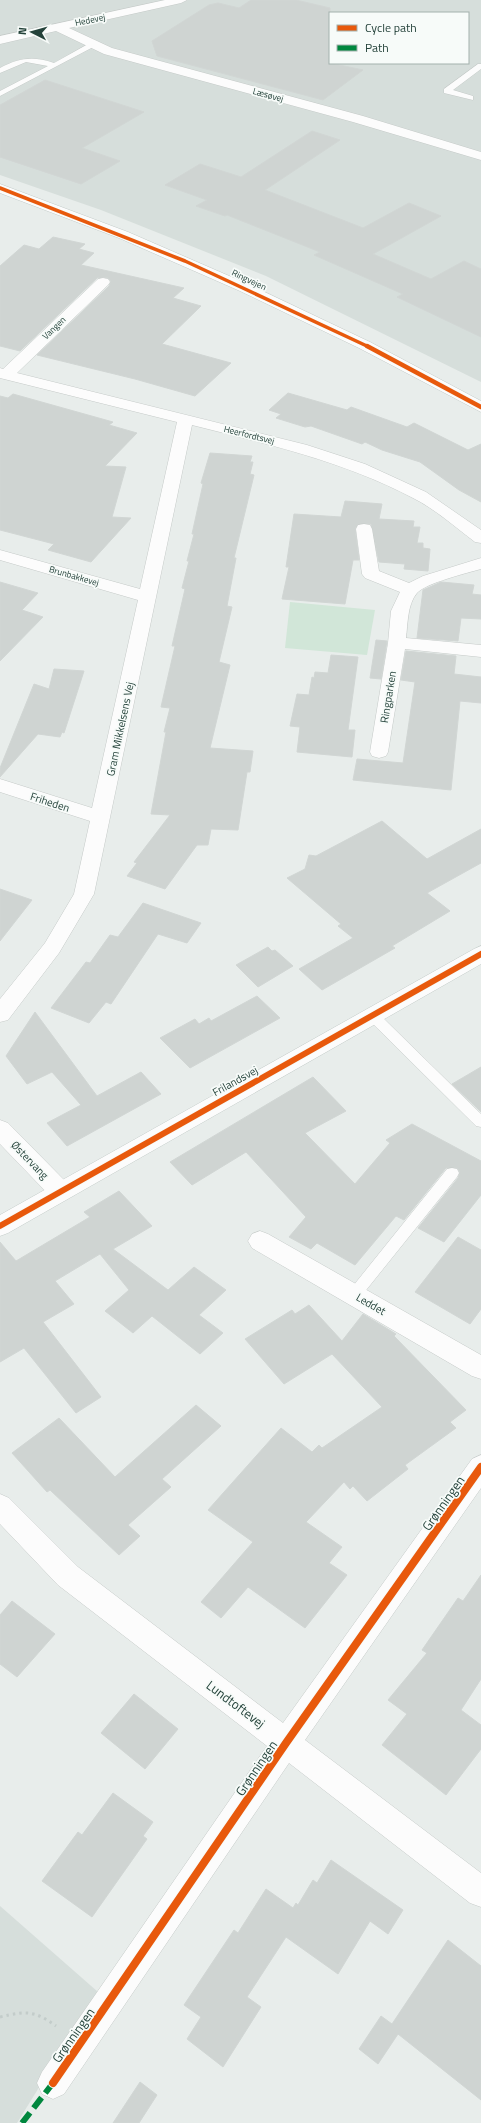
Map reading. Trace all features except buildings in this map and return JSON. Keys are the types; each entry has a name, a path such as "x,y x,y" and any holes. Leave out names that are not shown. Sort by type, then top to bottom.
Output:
{"street":[{"name":"Hedevej","path":"0,40 181,0"},
{"name":"Læsøvej","path":"57,27 93,45 128,57 358,120 481,156"},
{"name":"Ringvejen","path":"0,188 139,242 238,285 424,375 481,407"},
{"name":"Vangen","path":"3,374 103,282"},
{"name":"Heerfordtsvej","path":"3,374 301,448 359,467 420,495 481,538"},
{"name":"Gram Mikkelsens Vej","path":"0,1014 52,948 84,894 185,420"},
{"path":"364,529 371,574 410,590 429,580 481,563"},
{"name":"Brunbakkevej","path":"0,555 148,597"},
{"name":"Ringparken","path":"379,752 397,643 400,611 410,590"},
{"path":"397,643 481,651"},
{"name":"Friheden","path":"0,785 101,818"},
{"name":"Frilandsvej","path":"0,1226 481,954"},
{"name":"Østervang","path":"0,1129 60,1191"},
{"name":"Leddet","path":"260,1241 481,1368"},
{"name":"Grønningen","path":"53,2083 286,1743 481,1467"},
{"name":"Lundtoftevej","path":"0,1506 68,1576 481,1892"}],"lane":[{"path":"0,94 93,45"},
{"path":"0,71 21,60 29,58 54,65"},
{"path":"470,98 447,90 481,66"},
{"path":"372,1015 481,1122"},
{"path":"354,1295 452,1173"}],"path":[{"path":"0,2017 32,2011 42,2015 81,2044"}],"shaded area":[{"path":"0,0 481,0 481,382 266,276 101,210 0,175"},
{"path":"0,1906 98,1992 17,2123 0,2123"}],"green space":[{"path":"290,602 375,610 367,655 285,648"}],"marked path":[{"path":"22,2123 53,2083"}],"cycle path":[{"path":"0,188 124,235 245,288 364,345 481,407"},
{"path":"0,1226 481,954"},
{"path":"53,2083 286,1743 481,1467"}]}
